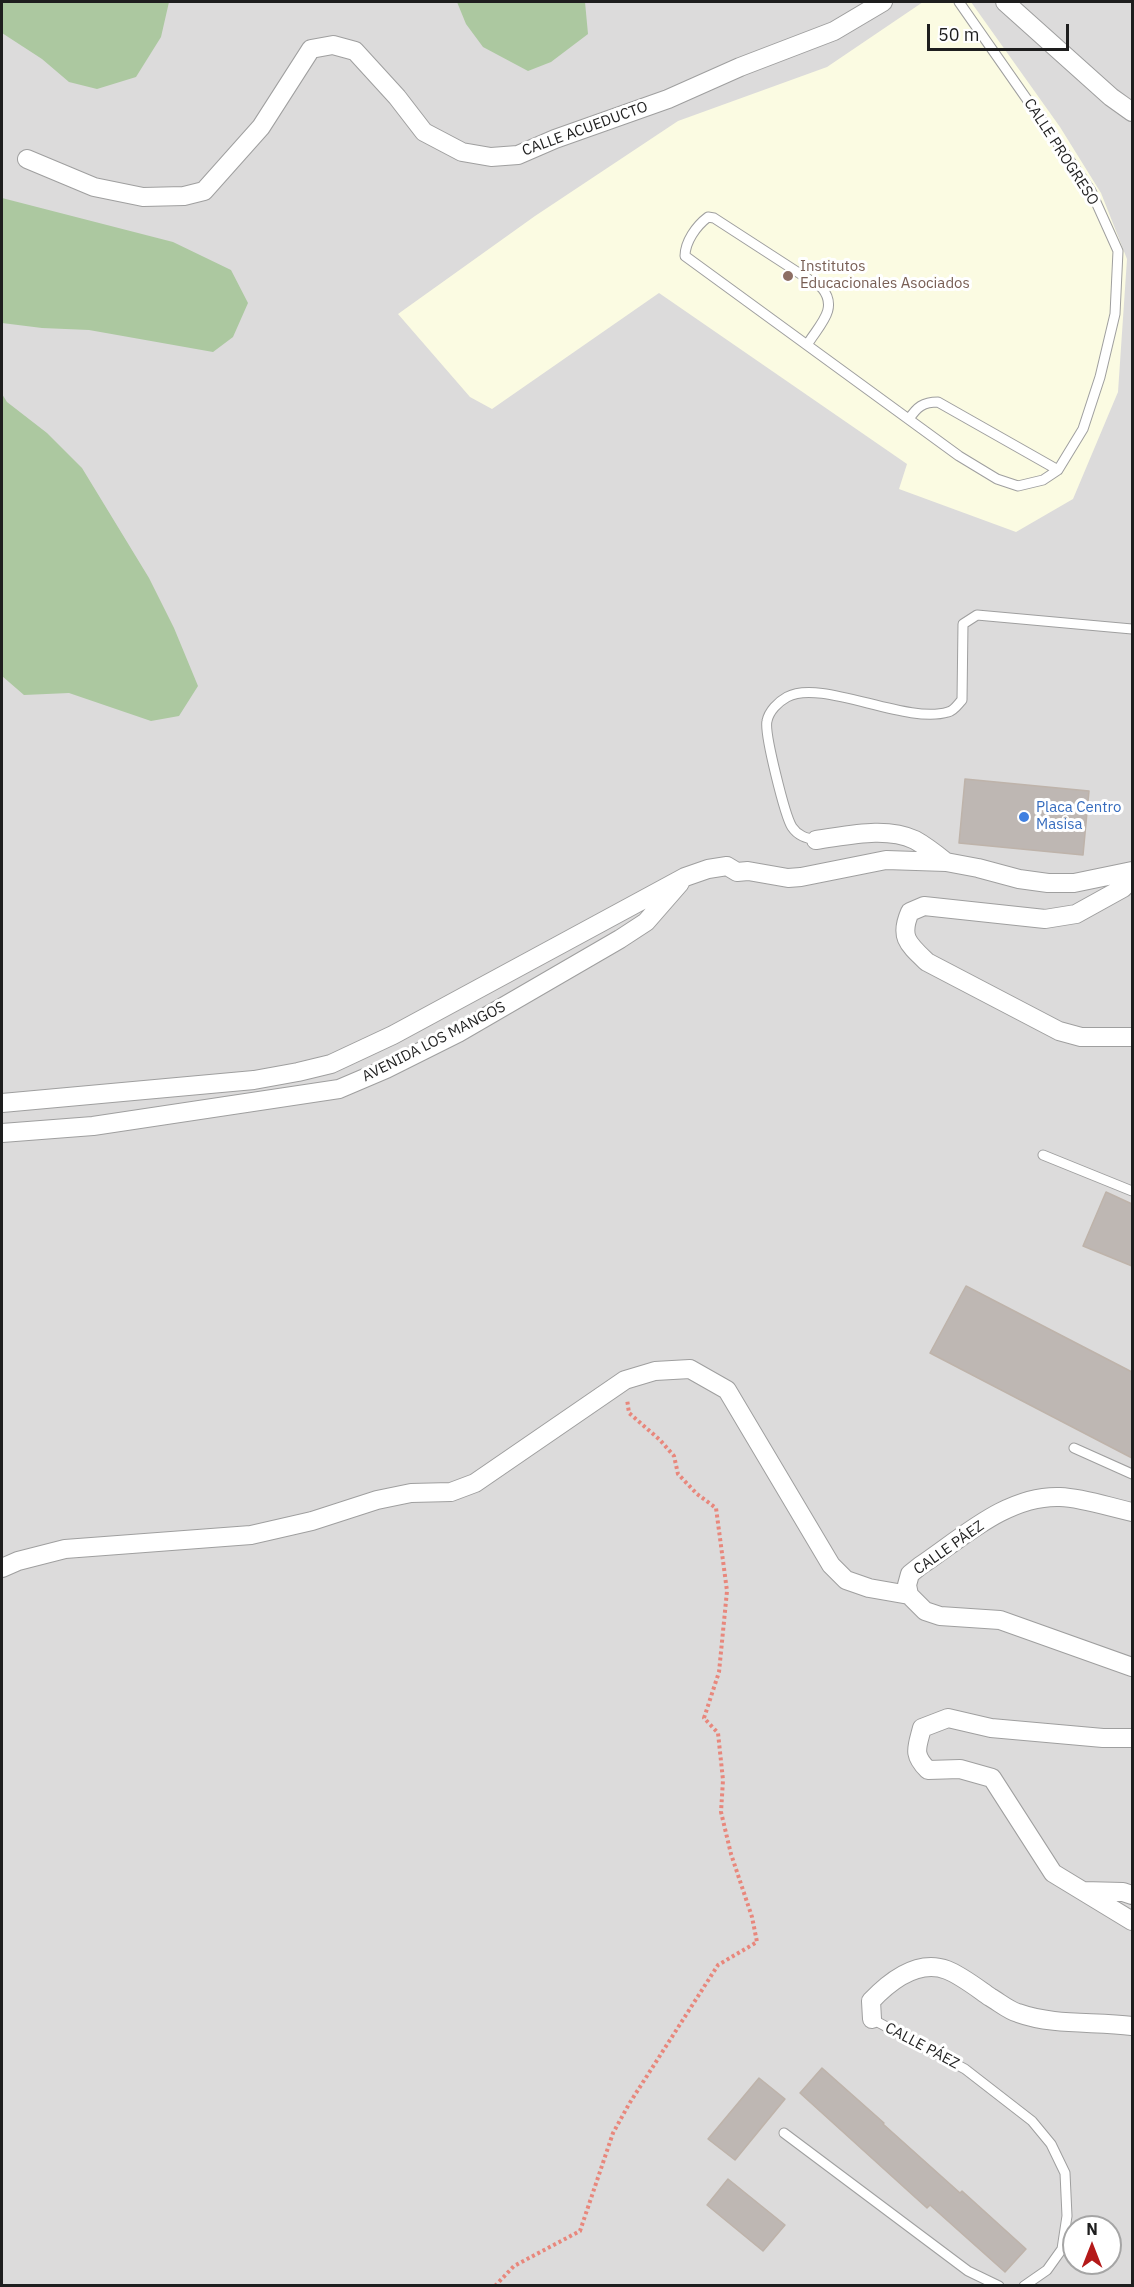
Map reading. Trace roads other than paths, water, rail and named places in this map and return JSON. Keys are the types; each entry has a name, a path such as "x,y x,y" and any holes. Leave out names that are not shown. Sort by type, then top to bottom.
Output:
{"street":[{"name":"CALLE ACUEDUCTO","path":"27,159 94,187 143,197 184,196 204,190 261,127 311,49 333,45 355,51 424,132 462,152 491,157 518,155 555,139 669,99 740,67 834,31 883,2"},
{"path":"1005,2 1111,96 1132,111"},
{"path":"816,840 871,833 892,834 913,839 946,862"},
{"name":"AVENIDA LOS MANGOS","path":"2,1103 254,1080 331,1064 383,1040 685,877 708,869 727,866 736,872 748,871 788,878 820,874 885,860 946,862 1018,879 1048,883 1074,883 1132,871"},
{"name":"AVENIDA LOS MANGOS","path":"2,1132 93,1125 339,1089 386,1069 458,1033 620,939 646,922 685,877"},
{"path":"1132,878 1124,888 1076,914 1045,919 924,906 910,912 904,925 905,936 910,947 927,962 1059,1030 1081,1037 1132,1037"},
{"path":"2,1568 18,1561 65,1549 251,1535 312,1521 377,1500 411,1493 451,1492 475,1483 625,1380 655,1371 690,1369 727,1390 831,1565 846,1580 869,1588 909,1595"},
{"name":"CALLE PÁEZ","path":"1132,1512 1063,1497 1043,1497 1018,1504 984,1523 910,1574 907,1585 909,1595 925,1611 940,1616 1000,1620 1132,1667"},
{"path":"1132,1738 1103,1738 991,1728 948,1718 922,1728 916,1749 918,1760 928,1770 960,1769 992,1778 1053,1873 1132,1922"},
{"path":"1081,1892 1123,1892 1132,1895"},
{"name":"CALLE PÁEZ","path":"872,2019 871,2001 881,1990 903,1975 926,1966 947,1970 1016,2013 1065,2022 1098,2022 1132,2026"}],"lane":[{"name":"CALLE PROGRESO","path":"909,419 959,456 997,478 1018,486 1043,480 1058,470 1083,429 1100,377 1115,314 1118,251 1091,191 959,2"},
{"path":"807,345 830,309 830,298 822,288 714,218 708,217 702,221 685,247 685,256 807,345 909,419 917,408 927,402 938,402 1058,470"},
{"path":"816,840 803,837 792,828 780,793 766,722 773,708 788,696 811,692 927,715 951,712 962,700 963,624 977,615 1132,629"},
{"path":"1043,1155 1132,1191"},
{"path":"1074,1448 1132,1474"},
{"name":"CALLE PÁEZ","path":"872,2019 964,2069 1032,2121 1051,2144 1065,2173 1067,2216 1062,2248 1047,2270 1024,2286"},
{"path":"784,2133 968,2271 999,2286"}],"place":[{"name":"Institutos Educacionales Asociados","path":"788,276"},
{"name":"Placa Centro Masisa","path":"1024,817"}]}
